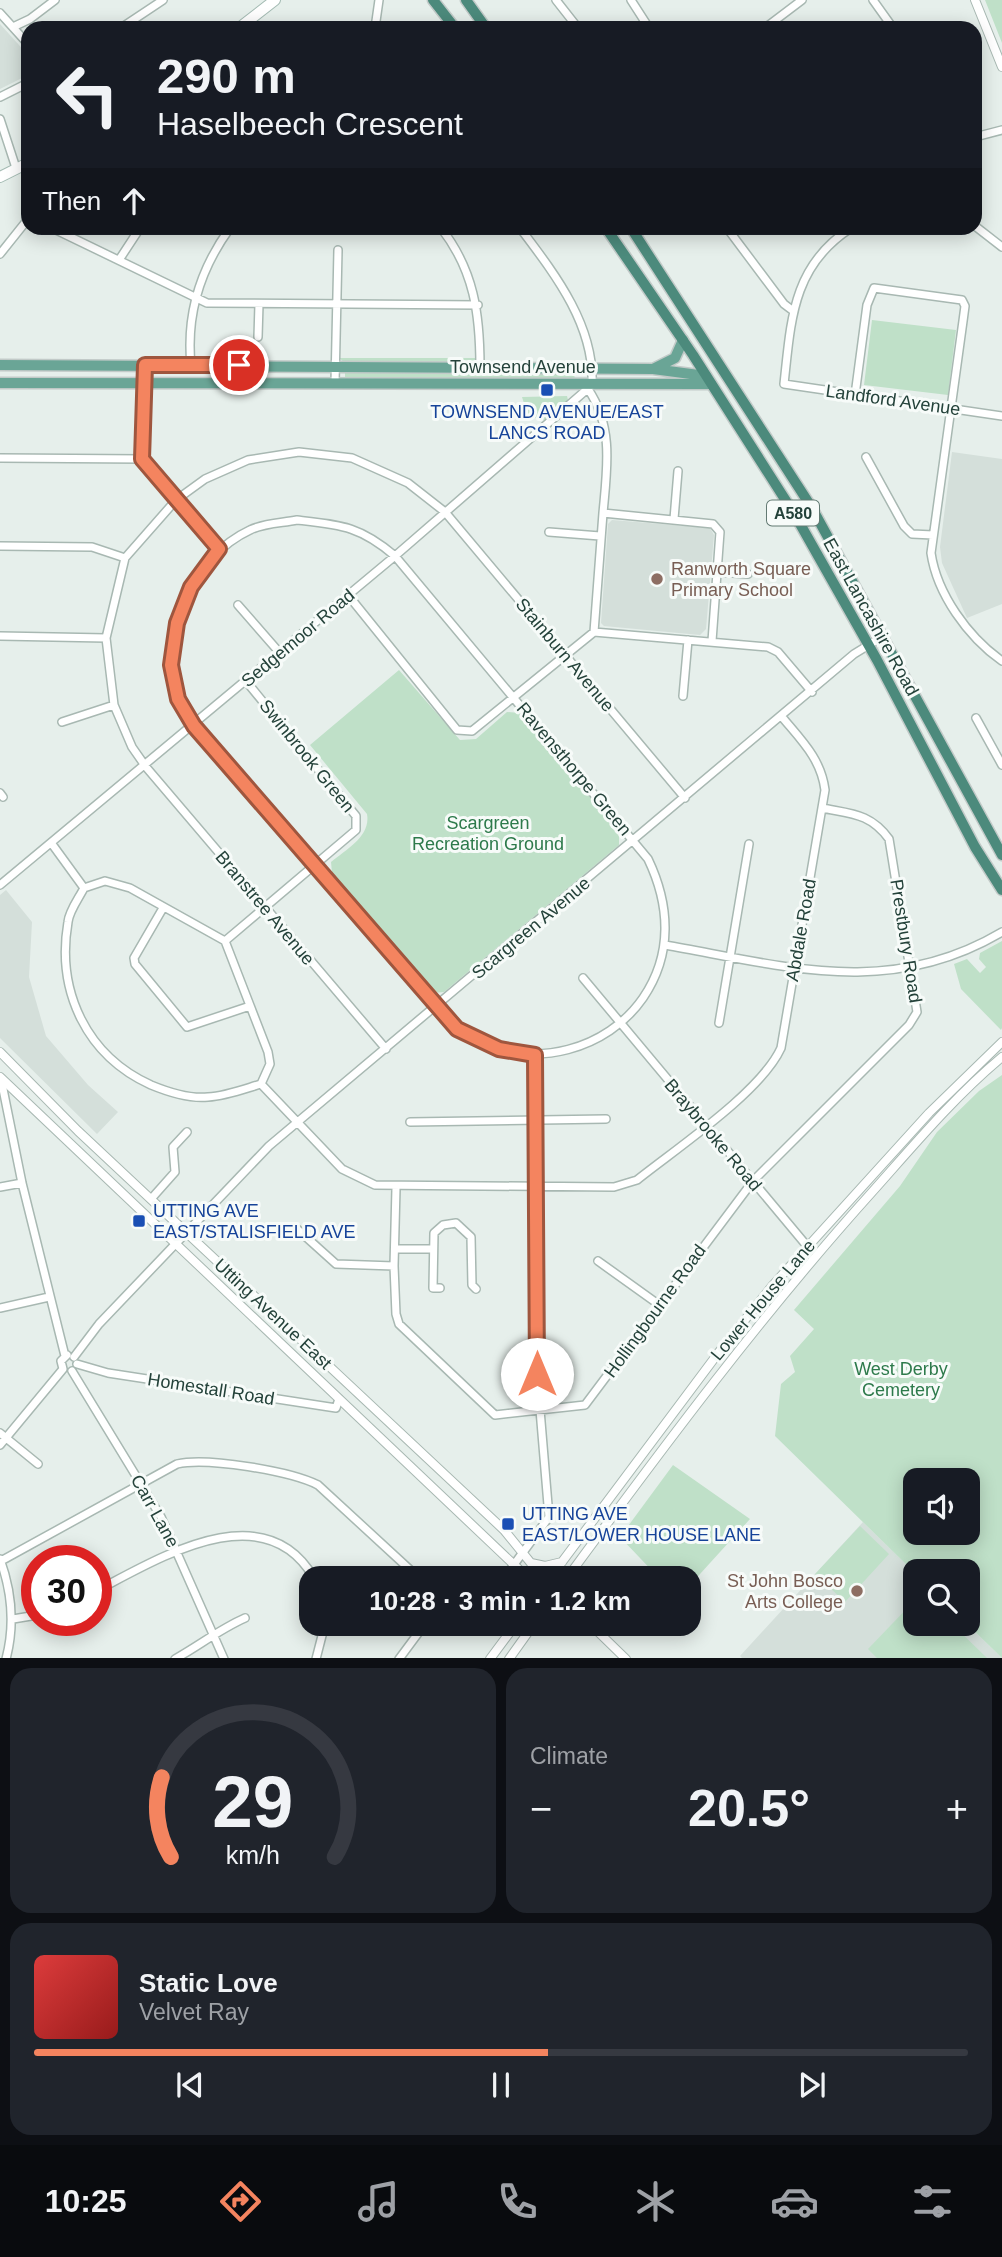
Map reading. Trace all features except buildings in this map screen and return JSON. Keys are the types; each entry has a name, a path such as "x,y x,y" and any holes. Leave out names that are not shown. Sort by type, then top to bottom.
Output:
{"highway":[{"path":"433,0 450,21"},
{"path":"466,0 481,21"},
{"name":"East Lancashire Road","path":"611,235 711,379 795,515 868,645 975,847 1002,890"},
{"name":"East Lancashire Road","path":"636,235 812,508 885,635 1002,855"},
{"path":"716,358 711,379 733,383"}],"main road":[{"path":"248,21 275,0"},
{"path":"0,177 21,166"},
{"path":"653,369 675,358 683,340"},
{"name":"Townsend Avenue","path":"0,365 653,369 711,379"},
{"name":"Townsend Avenue","path":"0,383 335,383 590,387 711,379"}],"street":[{"path":"26,21 55,0"},
{"path":"132,21 163,0"},
{"path":"376,21 379,0"},
{"path":"556,0 572,21"},
{"path":"631,0 644,21"},
{"path":"774,21 802,0"},
{"path":"873,0 888,21"},
{"path":"975,0 1002,67"},
{"path":"0,13 21,36"},
{"path":"13,27 21,23"},
{"path":"0,97 21,86"},
{"path":"0,119 16,168"},
{"path":"982,135 1002,130"},
{"path":"0,254 21,228"},
{"path":"982,231 1002,247"},
{"path":"67,235 207,303 478,305"},
{"path":"119,260 135,235"},
{"path":"191,365 188,333 195,298 218,244 225,235"},
{"path":"447,235 457,248 478,305 480,367"},
{"path":"525,235 551,270 575,311 591,353 593,368 590,387 606,430 608,459 594,632"},
{"path":"733,235 792,310 813,261 843,235"},
{"path":"335,383 338,250"},
{"path":"855,396 867,305 874,288 962,300 965,306 933,535 934,570 962,624 977,643 1002,660"},
{"path":"258,337 259,304"},
{"name":"Landford Avenue","path":"792,310 784,384 1002,416"},
{"path":"145,365 142,459 219,549 191,587 177,623 171,665 178,699 194,726 457,1029 479,1042 499,1049 535,1055 540,1412 549,1517 515,1565"},
{"name":"Sedgemoor Road","path":"0,885 194,726 590,387"},
{"name":"Stainburn Avenue","path":"125,558 176,500 205,480 248,460 299,452 352,458 408,483 445,512 685,798"},
{"path":"866,457 904,526 912,534 933,535"},
{"path":"0,458 142,459"},
{"path":"674,519 678,471"},
{"path":"603,513 674,519 718,527 712,641"},
{"name":"Ravensthorpe Green","path":"219,549 252,529 297,520 348,526 375,540 395,556 648,859 665,901 665,945 650,988 620,1023 578,1047 535,1055"},
{"path":"549,532 600,536"},
{"path":"0,546 92,547 125,558 106,638 0,636"},
{"path":"717,572 748,574"},
{"path":"348,594 457,730 472,731 594,632 768,647 778,652 812,692"},
{"path":"238,605 279,652"},
{"name":"Scargreen Avenue","path":"0,1445 3,1435 71,1365 99,1324 252,1162 868,645 885,635"},
{"name":"Branstree Avenue","path":"106,638 114,705 132,747 264,908 386,1049"},
{"path":"683,696 688,640"},
{"name":"Swinbrook Green","path":"225,941 356,830 356,816 246,681"},
{"path":"62,722 114,705"},
{"name":"Abdale Road","path":"261,1084 355,1177 374,1185 396,1188 614,1187 637,1180 757,1084 774,1065 781,1048 822,808 823,771 815,755 782,717"},
{"path":"976,718 1002,765"},
{"name":"Prestbury Road","path":"753,1181 909,1025 917,1012 889,839 879,824 864,817 822,808"},
{"path":"52,844 84,888"},
{"path":"719,1023 748,844"},
{"path":"105,881 130,888 163,908 225,941 268,1052 270,1064 261,1084 207,1098 168,1092 125,1073 89,1038 72,1000 66,962 68,919 84,888 105,881"},
{"path":"163,908 134,958 187,1027 250,1006"},
{"path":"665,945 795,967 861,974 911,969 968,950 1002,932"},
{"name":"Braybrooke Road","path":"583,978 807,1245"},
{"name":"Lower House Lane","path":"559,1566 719,1352 807,1245 929,1113 1002,1042"},
{"name":"Utting Avenue East","path":"0,1052 151,1199 466,1494 524,1552 533,1566"},
{"name":"Lower House Lane","path":"576,1566 732,1360 839,1229 962,1093 1002,1057"},
{"path":"1,1078 49,1297 65,1356 71,1365"},
{"name":"Utting Avenue East","path":"1,1078 515,1565"},
{"path":"410,1122 606,1119"},
{"path":"151,1199 175,1172 173,1147 187,1132"},
{"name":"Hollingbourne Road","path":"396,1188 396,1314 406,1333 495,1415 585,1405 658,1304 753,1181"},
{"path":"0,1187 22,1182"},
{"path":"440,1288 433,1288 435,1233 443,1225 456,1223 466,1229 471,1237 472,1285 476,1289"},
{"path":"296,1228 336,1264 394,1266"},
{"path":"396,1249 433,1249"},
{"path":"598,1261 658,1304"},
{"path":"0,1308 49,1297"},
{"path":"65,1356 61,1364 71,1365"},
{"name":"Homestall Road","path":"71,1365 336,1408 339,1399"},
{"name":"Carr Lane","path":"71,1365 142,1483 177,1551 224,1658"},
{"path":"3,1435 38,1464"},
{"path":"6,1658 13,1619 0,1560 177,1464 200,1461 302,1477 318,1485 405,1566"},
{"path":"112,1583 177,1551 212,1538 259,1537 294,1555 304,1566"},
{"path":"531,1563 545,1566 563,1561"},
{"path":"13,1619 21,1618"},
{"path":"175,1658 245,1618"},
{"path":"316,1658 322,1636"},
{"path":"399,1658 416,1636"},
{"path":"490,1658 507,1636"},
{"path":"509,1658 525,1636"},
{"path":"603,1636 626,1658"}],"shaded area":[{"path":"0,24 21,47 21,78 0,89"},
{"path":"952,452 1002,459 1002,604 967,618 942,563 940,547"},
{"name":"Ranworth Square Primary School","path":"612,520 710,528 714,535 706,629 700,635 604,626 601,623 608,524"},
{"path":"6,890 32,922 29,977 46,1036 88,1085 118,1112 97,1134 0,1038 0,895"},
{"name":"St John Bosco Arts College","path":"863,1522 903,1561 903,1636 979,1636 1002,1658 740,1656"}],"green space":[{"path":"985,0 1002,0 1002,43"},
{"path":"872,320 956,330 948,395 864,385"},
{"path":"339,358 478,358 474,362 344,362"},
{"path":"345,371 574,372 575,381 345,379"},
{"path":"567,396 568,400 545,420 528,416 522,397"},
{"name":"Scargreen Recreation Ground","path":"399,670 460,740 476,739 507,712 520,713 619,832 619,845 444,992 433,993 332,873 331,862 362,835 367,814 310,745"},
{"path":"1002,941 1001,1030 961,989 954,964 967,959 980,973 986,967 979,959 980,953"},
{"name":"West Derby Cemetery","path":"1002,1075 1002,1658 979,1636 980,1559 903,1559 903,1561 775,1436 781,1384 795,1372 790,1356 814,1329 794,1310 900,1186 937,1132 979,1091"},
{"path":"673,1465 750,1519 701,1573 701,1566 648,1566 620,1537"},
{"path":"860,1526 889,1554 845,1602 815,1574"},
{"path":"903,1613 903,1636 964,1636 987,1658 877,1658 868,1649"}],"place":[{"name":"TOWNSEND AVENUE/EAST LANCS ROAD","path":"547,390"},
{"name":"Ranworth Square Primary School","path":"657,579"},
{"name":"UTTING AVE EAST/STALISFIELD AVE","path":"139,1221"},
{"name":"UTTING AVE EAST/LOWER HOUSE LANE","path":"508,1524"},
{"name":"St John Bosco Arts College","path":"857,1591"}],"route":[{"path":"239,365 145,365 142,459 219,549 191,587 177,623 171,665 178,699 194,726 457,1029 479,1042 499,1049 535,1055 537,1374"}]}
